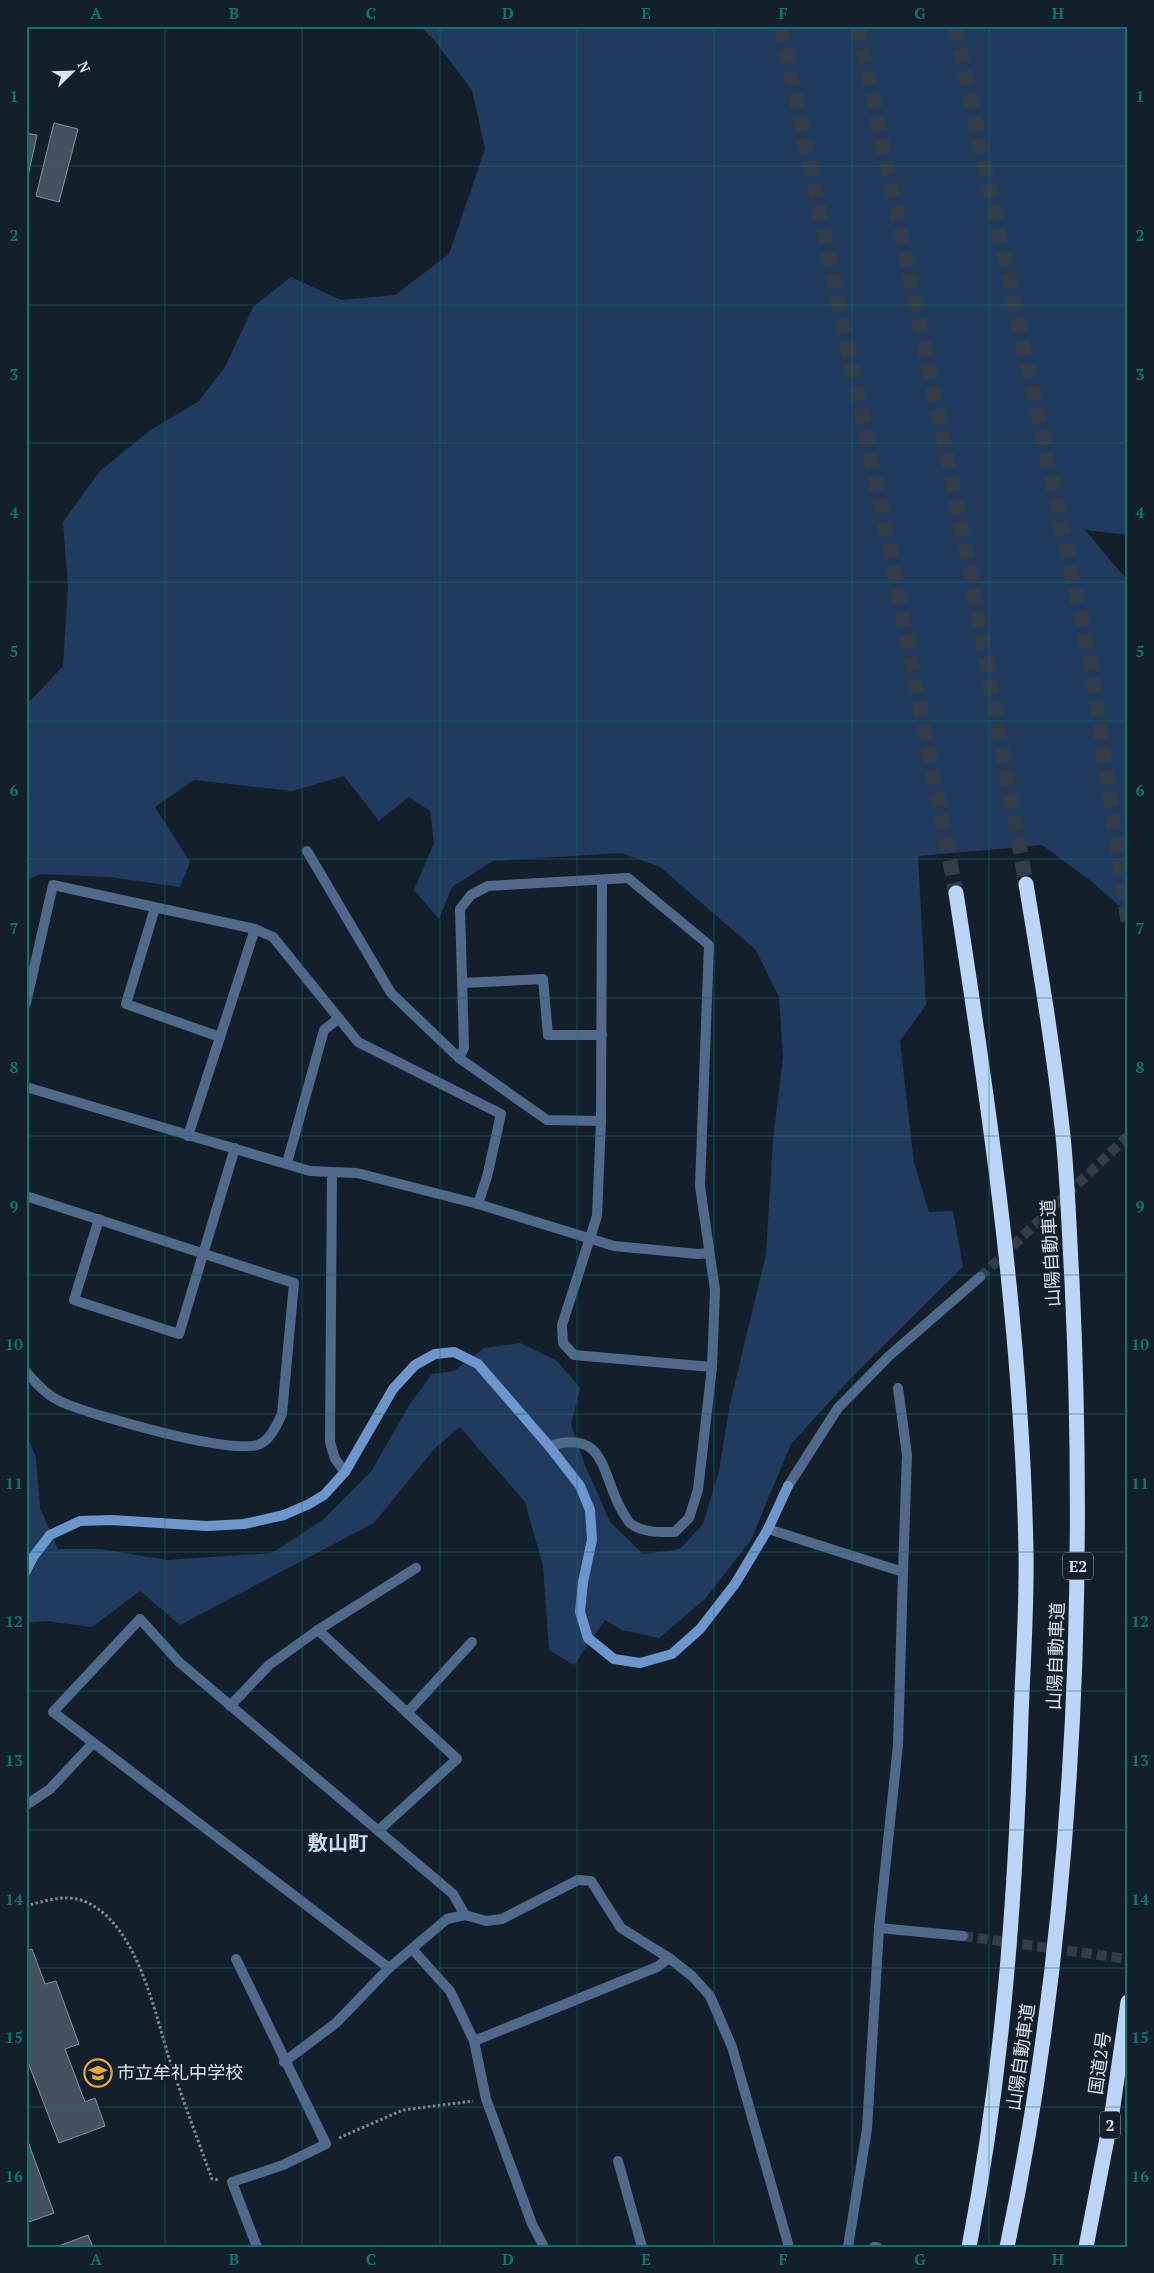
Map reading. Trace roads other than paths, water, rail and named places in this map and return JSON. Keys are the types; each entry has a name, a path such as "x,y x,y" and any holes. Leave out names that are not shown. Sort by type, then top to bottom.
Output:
{"highway":[{"name":"山陽自動車道","path":"1007,2247 1022,2174 1056,1948 1071,1777 1079,1544 1076,1370 1063,1139 1046,1000 1026,884"},
{"name":"山陽自動車道","path":"956,893 979,1039 1007,1268 1020,1434 1026,1554 1019,1783 1010,1959 998,2068 982,2181 969,2247"},
{"name":"国道2号","path":"1086,2247 1112,2113 1128,2002"}],"street":[{"path":"307,851 391,993 459,1058 547,1120 601,1121"},
{"path":"459,1058 464,1048 460,909 471,895 488,886 602,881 628,878 709,945 700,1186 715,1290 712,1367 698,1490 690,1518 675,1532 651,1532 630,1524 617,1502 602,1460 584,1443 565,1440 548,1446"},
{"path":"602,881 601,1121 597,1216 562,1325 563,1343 574,1354 712,1367"},
{"path":"26,1003 53,885 255,929 272,937 358,1042 501,1114 487,1177 478,1204"},
{"path":"155,908 126,1004 220,1037"},
{"path":"188,1136 255,929"},
{"path":"463,983 543,979 548,1035 602,1035"},
{"path":"287,1163 324,1030 338,1019"},
{"path":"26,1087 310,1171 357,1173 478,1204 614,1246 698,1254 709,1253"},
{"path":"99,1219 74,1300 180,1334 235,1148"},
{"path":"332,1172 330,1442 335,1459 345,1472"},
{"path":"26,1196 294,1282 282,1414 273,1432 261,1444 243,1447 146,1430 62,1403 42,1390 26,1372"},
{"path":"26,1571 33,1557 50,1535 80,1521 112,1520 207,1526 244,1524 284,1515 310,1504 324,1495 345,1472 394,1389 415,1365 435,1354 454,1352 478,1364 580,1486 590,1510 592,1540 583,1582 580,1612 588,1638 614,1659 640,1664 672,1654 700,1629 735,1584 768,1529 788,1486 838,1408 889,1356 980,1277"},
{"path":"848,2247 867,2129 879,1928 898,1745 907,1455 898,1388"},
{"path":"768,1529 903,1572"},
{"path":"230,1706 269,1665 318,1630 416,1568"},
{"path":"389,1968 53,1712 140,1619 179,1662 453,1894 465,1915"},
{"path":"318,1630 457,1760 379,1830"},
{"path":"407,1713 472,1642"},
{"path":"26,1805 50,1789 93,1743"},
{"path":"284,2062 336,2024 389,1968 447,1919 465,1915 486,1921 502,1919 578,1880 591,1882 621,1928 669,1958 692,1976 710,1996 732,2047 789,2247"},
{"path":"879,1928 963,1936"},
{"path":"412,1949 450,1991 474,2040 486,2099 540,2246"},
{"path":"474,2040 656,1967 669,1958"},
{"path":"236,1959 284,2062 326,2144 283,2165 232,2182 257,2247"},
{"path":"618,2162 642,2247"}],"tunnel":[{"path":"781,26 891,555 956,893"},
{"path":"858,26 965,543 1026,884"},
{"path":"955,26 1090,660 1128,922"},
{"path":"980,1277 1128,1136"},
{"path":"963,1936 1128,1959"}],"place":[{"name":"市立牟礼中学校","path":"98,2073"}],"district":[{"name":"敷山町","path":"338,1843"}]}
